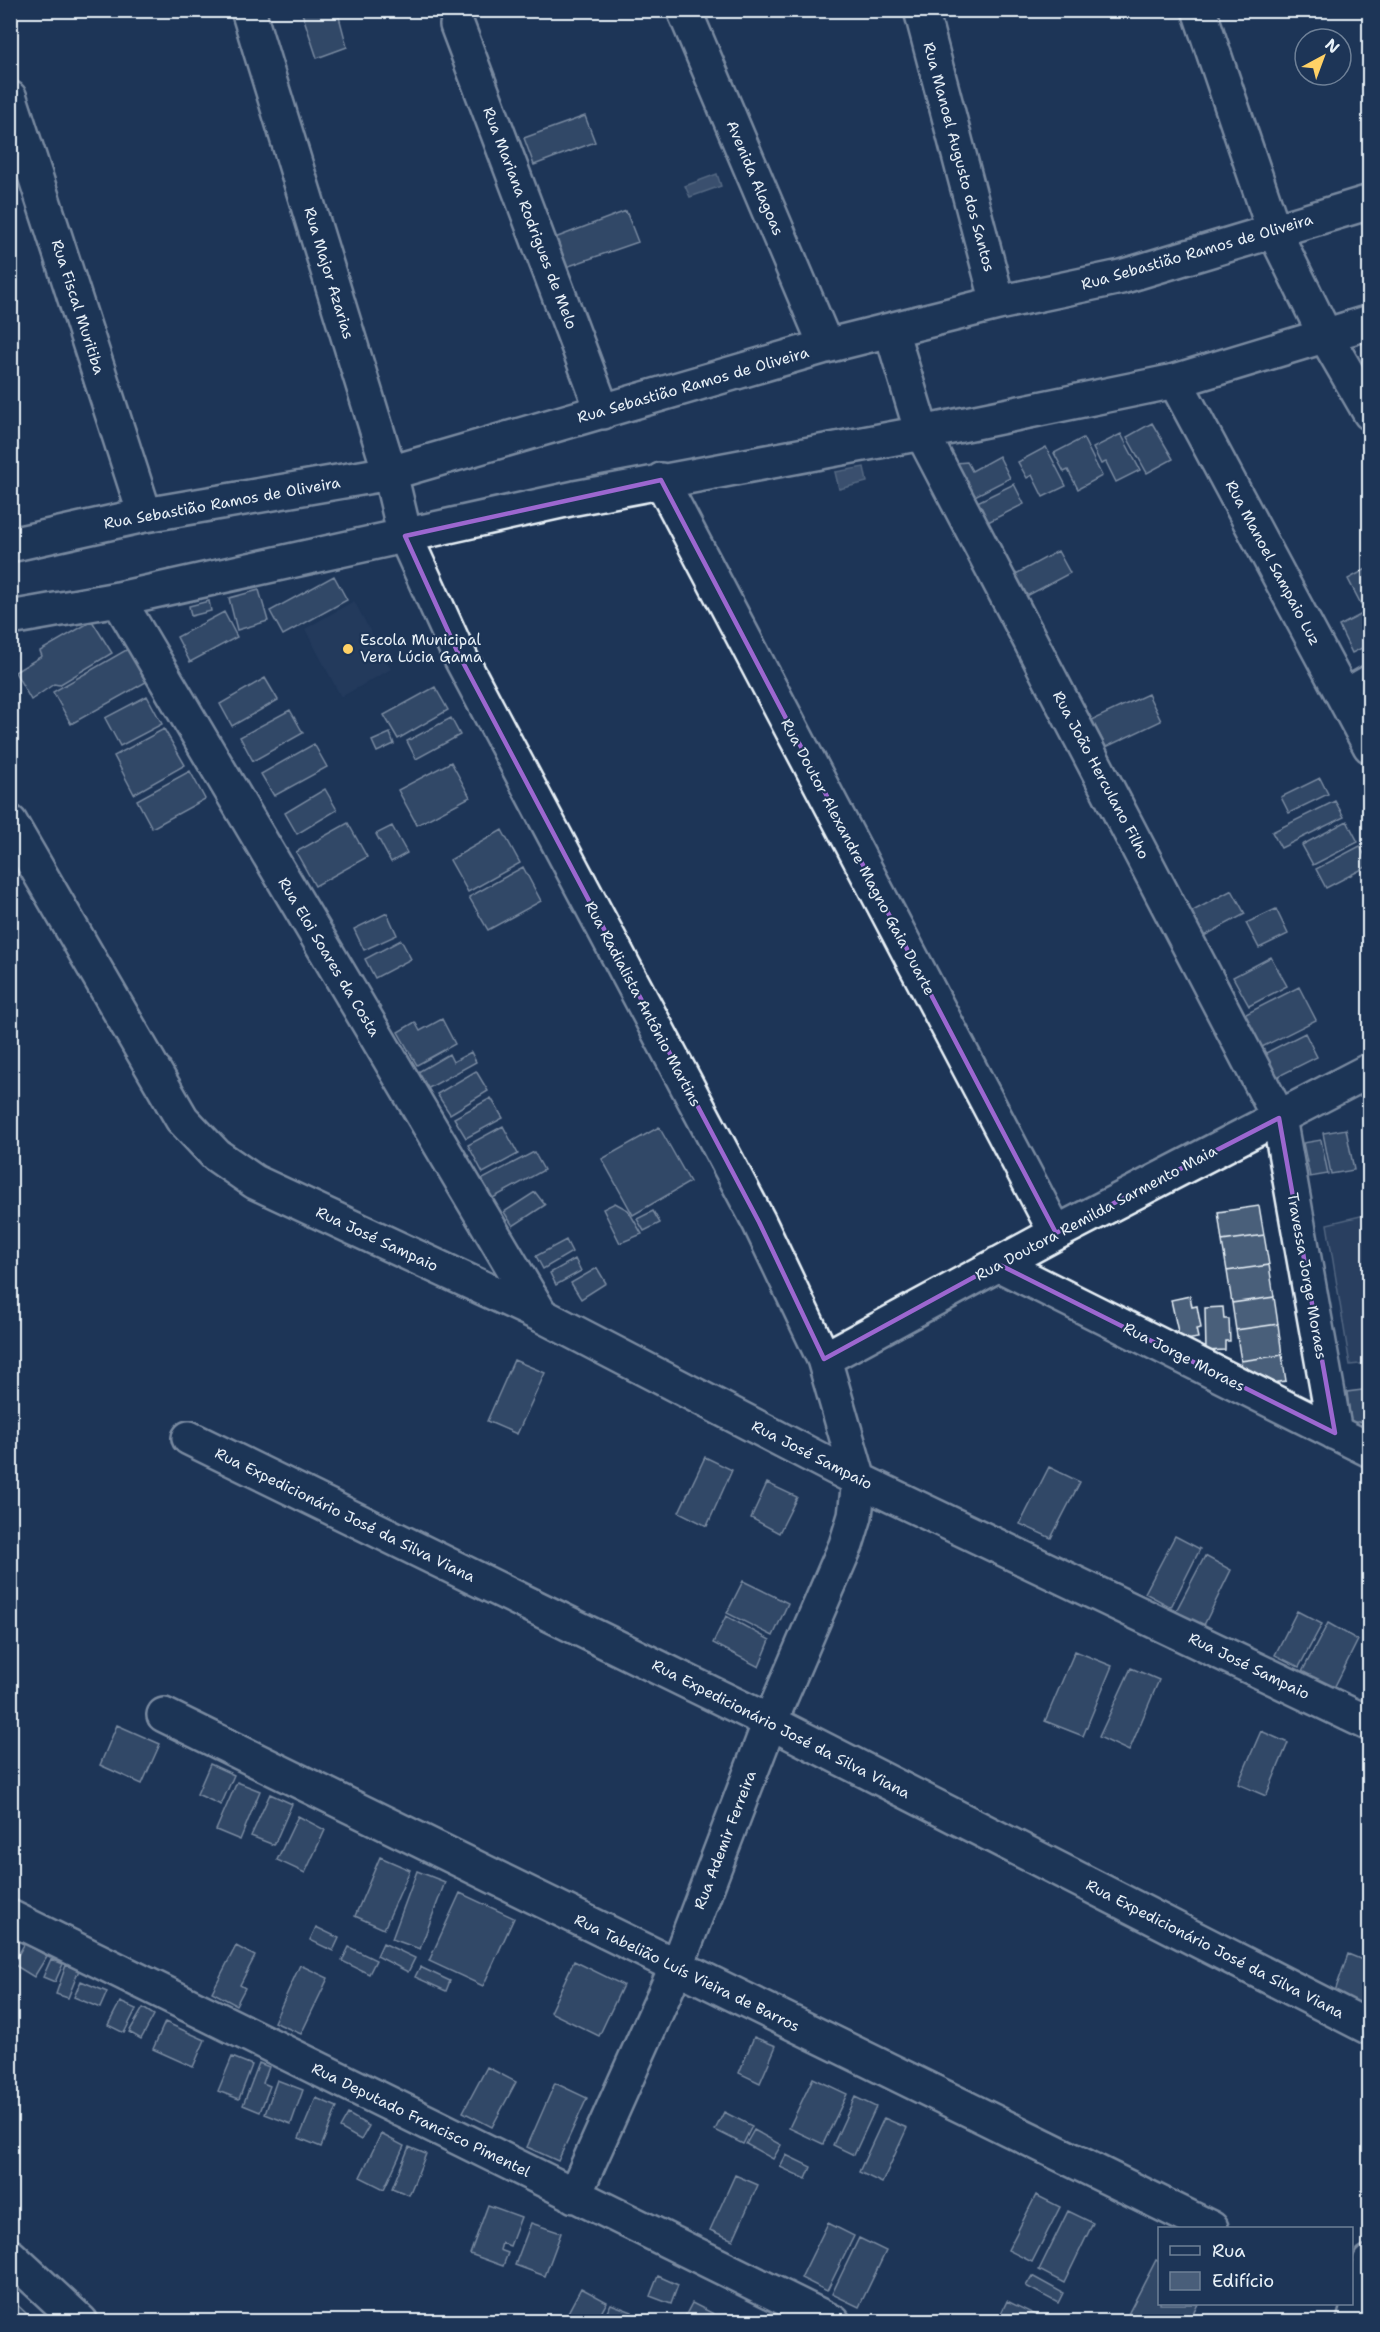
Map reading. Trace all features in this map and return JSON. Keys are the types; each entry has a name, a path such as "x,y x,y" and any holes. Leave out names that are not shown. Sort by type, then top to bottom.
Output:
{"street":[{"name":"Rua Major Azarias","path":"248,10 390,472 405,536"},
{"name":"Avenida Alagoas","path":"684,10 826,346"},
{"name":"Rua Manoel Augusto dos Santos","path":"921,10 998,303"},
{"path":"1199,10 1274,231 1325,335 1370,414"},
{"name":"Rua Mariana Rodrigues de Melo","path":"457,25 603,412"},
{"name":"Rua Fiscal Muritiba","path":"10,98 145,515"},
{"name":"Rua Sebastião Ramos de Oliveira","path":"10,545 145,515 390,472 826,346 998,303 1121,276 1370,202"},
{"path":"10,618 118,599 661,480 922,433 1175,381 1370,322"},
{"name":"Rua João Herculano Filho","path":"891,330 922,433 1279,1118"},
{"name":"Rua Manoel Sampaio Luz","path":"1175,381 1357,690 1370,746"},
{"name":"Rua Doutor Alexandre Magno Gaia Duarte","path":"661,480 1056,1233"},
{"name":"Rua Radialista Antônio Martins","path":"405,536 459,653 759,1222 824,1359 859,1480"},
{"name":"Rua Eloi Soares da Costa","path":"118,599 541,1315"},
{"name":"Rua José Sampaio","path":"10,822 182,1119 216,1155 255,1182 541,1315 859,1480 1370,1724"},
{"name":"Rua Doutora Remilda Sarmento Maia","path":"824,1359 1056,1233 1370,1070"},
{"name":"Travessa Jorge Moraes","path":"1279,1118 1335,1433"},
{"name":"Rua Jorge Moraes","path":"998,1264 1370,1450"},
{"name":"Rua Expedicionário José da Silva Viana","path":"189,1438 770,1722 1370,2028"},
{"name":"Rua Ademir Ferreira","path":"574,2196 676,1968 770,1722 846,1545 855,1516 859,1480"},
{"name":"Rua Tabelião Luís Vieira de Barros","path":"164,1715 1207,2227"},
{"name":"Rua Deputado Francisco Pimentel","path":"10,1917 833,2322"},
{"path":"10,2256 81,2322"},
{"path":"1355,2307 1370,2262"}],"highlighted area":[{"path":"661,480 1056,1233 1279,1118 1335,1433 998,1264 824,1359 759,1222 458,653 405,536"}],"shaded area":[{"path":"717,174 721,186 690,197 685,186"},
{"path":"864,467 867,482 839,489 835,472"},
{"name":"Escola Municipal Vera Lúcia Gama","path":"354,601 391,669 341,697 305,629"},
{"path":"1369,1214 1369,1363 1350,1365 1327,1224"}],"building":[{"path":"301,10 344,10 338,13 347,47 317,58"},
{"path":"585,116 595,142 534,165 524,138"},
{"path":"626,211 638,242 566,267 555,238"},
{"path":"1152,423 1173,459 1147,473 1127,437"},
{"path":"1121,434 1140,470 1116,482 1106,462 1101,464 1093,448"},
{"path":"1083,438 1102,476 1078,489 1068,470 1064,472 1054,453"},
{"path":"1046,447 1066,486 1043,497 1032,475 1027,478 1018,462"},
{"path":"999,456 1010,478 963,502 944,464 967,462 972,471"},
{"path":"1014,484 1024,504 978,527 967,507"},
{"path":"1058,551 1070,573 1023,598 1012,576"},
{"path":"1370,567 1370,600 1361,604 1348,579"},
{"path":"334,576 347,600 283,635 270,611"},
{"path":"259,590 268,621 237,630 229,598"},
{"path":"209,601 211,611 191,616 189,606"},
{"path":"1370,610 1370,644 1352,653 1339,626"},
{"path":"224,612 237,637 190,662 177,637"},
{"path":"92,621 112,653 59,685 54,684 31,700 15,672 42,656 40,651"},
{"path":"128,649 146,682 71,724 53,692"},
{"path":"265,678 278,700 232,726 220,704"},
{"path":"435,687 448,710 398,739 384,715"},
{"path":"1148,694 1161,721 1106,747 1092,720"},
{"path":"147,696 162,724 120,746 105,718"},
{"path":"290,710 303,733 253,761 240,737"},
{"path":"451,718 460,735 416,759 407,741"},
{"path":"164,729 185,765 134,794 114,756"},
{"path":"390,733 394,744 377,752 372,741"},
{"path":"314,744 327,767 274,796 261,774"},
{"path":"451,762 470,797 417,825 398,790"},
{"path":"190,771 205,799 152,828 137,800"},
{"path":"1320,778 1328,794 1289,813 1281,797"},
{"path":"325,789 337,810 297,834 285,813"},
{"path":"1335,801 1344,817 1281,848 1272,832"},
{"path":"1347,821 1358,842 1313,865 1302,845"},
{"path":"348,823 367,857 315,886 296,852"},
{"path":"392,826 407,853 391,862 376,834"},
{"path":"502,830 520,863 468,892 450,860"},
{"path":"1360,846 1370,865 1326,888 1316,869"},
{"path":"523,867 541,901 488,930 469,897"},
{"path":"1232,890 1245,914 1202,937 1189,913"},
{"path":"1276,909 1288,934 1259,948 1246,923"},
{"path":"387,913 397,935 364,950 354,929"},
{"path":"401,940 411,959 375,978 365,959"},
{"path":"1271,957 1287,986 1249,1006 1233,977"},
{"path":"1299,987 1316,1020 1256,1050 1240,1017"},
{"path":"442,1019 455,1044 417,1065 398,1032 415,1022 420,1031"},
{"path":"1305,1033 1317,1057 1271,1080 1260,1056"},
{"path":"471,1052 476,1062 427,1089 418,1072 449,1054 453,1062"},
{"path":"476,1071 488,1091 450,1114 437,1094"},
{"path":"491,1098 503,1118 466,1138 454,1118"},
{"path":"503,1126 518,1154 483,1173 468,1145"},
{"path":"659,1127 690,1182 633,1215 602,1159"},
{"path":"1346,1129 1354,1170 1331,1174 1323,1133"},
{"path":"1321,1140 1328,1174 1310,1177 1303,1143"},
{"path":"534,1152 544,1170 491,1199 481,1180"},
{"path":"535,1192 545,1205 513,1226 504,1212"},
{"path":"615,1203 628,1210 642,1234 620,1243 603,1209"},
{"path":"1259,1206 1264,1235 1222,1241 1218,1212"},
{"path":"653,1211 660,1223 644,1231 637,1219"},
{"path":"1264,1235 1269,1265 1227,1271 1222,1241"},
{"path":"566,1240 572,1252 543,1269 536,1256"},
{"path":"575,1259 581,1271 556,1285 550,1273"},
{"path":"1269,1265 1274,1297 1232,1303 1227,1271"},
{"path":"597,1268 606,1283 581,1299 571,1283"},
{"path":"1190,1296 1192,1307 1197,1306 1201,1328 1196,1329 1198,1338 1180,1341 1171,1300"},
{"path":"1274,1297 1278,1324 1236,1330 1232,1303"},
{"path":"1223,1307 1224,1319 1229,1319 1230,1341 1225,1341 1225,1350 1206,1351 1205,1308"},
{"path":"1278,1324 1282,1355 1241,1361 1236,1330"},
{"path":"1282,1355 1286,1381 1245,1387 1241,1361"},
{"path":"514,1360 545,1373 517,1434 487,1421"},
{"path":"1370,1389 1370,1420 1351,1423 1347,1392"},
{"path":"705,1457 732,1470 707,1526 679,1512"},
{"path":"1049,1467 1080,1482 1051,1538 1020,1524"},
{"path":"767,1483 797,1497 779,1533 751,1518"},
{"path":"1175,1536 1200,1549 1171,1607 1145,1593"},
{"path":"1205,1556 1231,1570 1203,1627 1175,1613"},
{"path":"743,1581 788,1603 773,1636 727,1613"},
{"path":"1297,1611 1322,1624 1299,1667 1275,1655"},
{"path":"726,1616 770,1640 759,1667 713,1643"},
{"path":"1328,1623 1358,1640 1334,1688 1302,1672"},
{"path":"1075,1651 1112,1666 1083,1736 1045,1721"},
{"path":"1131,1668 1159,1680 1129,1751 1099,1737"},
{"path":"117,1725 160,1744 142,1784 100,1765"},
{"path":"1261,1731 1288,1743 1266,1796 1238,1784"},
{"path":"210,1764 234,1775 221,1805 197,1794"},
{"path":"237,1782 260,1791 240,1840 216,1830"},
{"path":"270,1794 292,1804 274,1845 251,1836"},
{"path":"298,1816 325,1830 305,1873 277,1860"},
{"path":"380,1857 410,1870 384,1929 355,1916"},
{"path":"417,1871 445,1882 420,1949 392,1939"},
{"path":"460,1893 514,1918 483,1986 429,1961"},
{"path":"316,1927 339,1938 333,1951 310,1940"},
{"path":"25,1943 47,1956 34,1977 13,1964"},
{"path":"383,1943 415,1958 408,1972 377,1956"},
{"path":"236,1946 255,1956 240,1985 245,1988 236,2005 212,1992"},
{"path":"349,1947 376,1960 369,1974 342,1961"},
{"path":"1348,1954 1370,1963 1370,2014 1333,1997"},
{"path":"51,1959 63,1964 55,1982 43,1977"},
{"path":"574,1961 623,1985 599,2036 550,2012"},
{"path":"66,1965 79,1970 68,1998 56,1994"},
{"path":"300,1965 328,1978 301,2034 274,2022"},
{"path":"420,1967 450,1981 446,1991 415,1977"},
{"path":"81,1981 107,1992 100,2008 74,1997"},
{"path":"120,2002 136,2009 124,2033 108,2025"},
{"path":"143,2008 154,2015 141,2039 129,2032"},
{"path":"165,2022 205,2040 193,2067 153,2049"},
{"path":"754,2037 776,2046 760,2083 739,2073"},
{"path":"232,2057 252,2065 239,2099 218,2091"},
{"path":"259,2063 269,2067 263,2083 270,2086 260,2112 243,2105"},
{"path":"487,2067 516,2082 492,2127 463,2112"},
{"path":"813,2078 847,2094 823,2144 789,2128"},
{"path":"277,2080 303,2090 291,2124 265,2114"},
{"path":"555,2083 587,2098 558,2161 527,2147"},
{"path":"855,2097 876,2107 854,2155 833,2145"},
{"path":"316,2098 337,2107 321,2147 299,2138"},
{"path":"724,2112 752,2126 743,2144 715,2130"},
{"path":"348,2114 369,2126 361,2140 340,2128"},
{"path":"884,2118 907,2128 882,2183 859,2172"},
{"path":"754,2130 781,2145 773,2159 746,2144"},
{"path":"381,2134 404,2146 384,2189 360,2177"},
{"path":"409,2147 426,2154 409,2195 392,2188"},
{"path":"786,2155 811,2167 806,2179 780,2167"},
{"path":"735,2175 758,2185 733,2240 710,2230"},
{"path":"1036,2195 1060,2207 1032,2262 1008,2250"},
{"path":"488,2205 521,2217 510,2246 502,2243 500,2250 508,2253 503,2266 470,2254"},
{"path":"1068,2211 1093,2223 1064,2283 1039,2270"},
{"path":"531,2223 561,2233 545,2276 515,2265"},
{"path":"828,2223 854,2236 827,2291 801,2278"},
{"path":"859,2238 886,2251 859,2307 832,2294"},
{"path":"1156,2260 1158,2261 1158,2305 1198,2305 1189,2322 1124,2322"},
{"path":"658,2276 678,2285 671,2304 650,2296"},
{"path":"1032,2276 1063,2293 1058,2303 1026,2286"},
{"path":"581,2288 607,2302 596,2322 572,2322 565,2318"},
{"path":"10,2298 27,2314 19,2322 10,2322"},
{"path":"1007,2301 1040,2317 1037,2322 997,2322"},
{"path":"692,2303 716,2315 713,2322 682,2322"},
{"path":"611,2304 632,2312 628,2322 602,2322"}],"place":[{"name":"Escola Municipal Vera Lúcia Gama","path":"348,649"}]}
